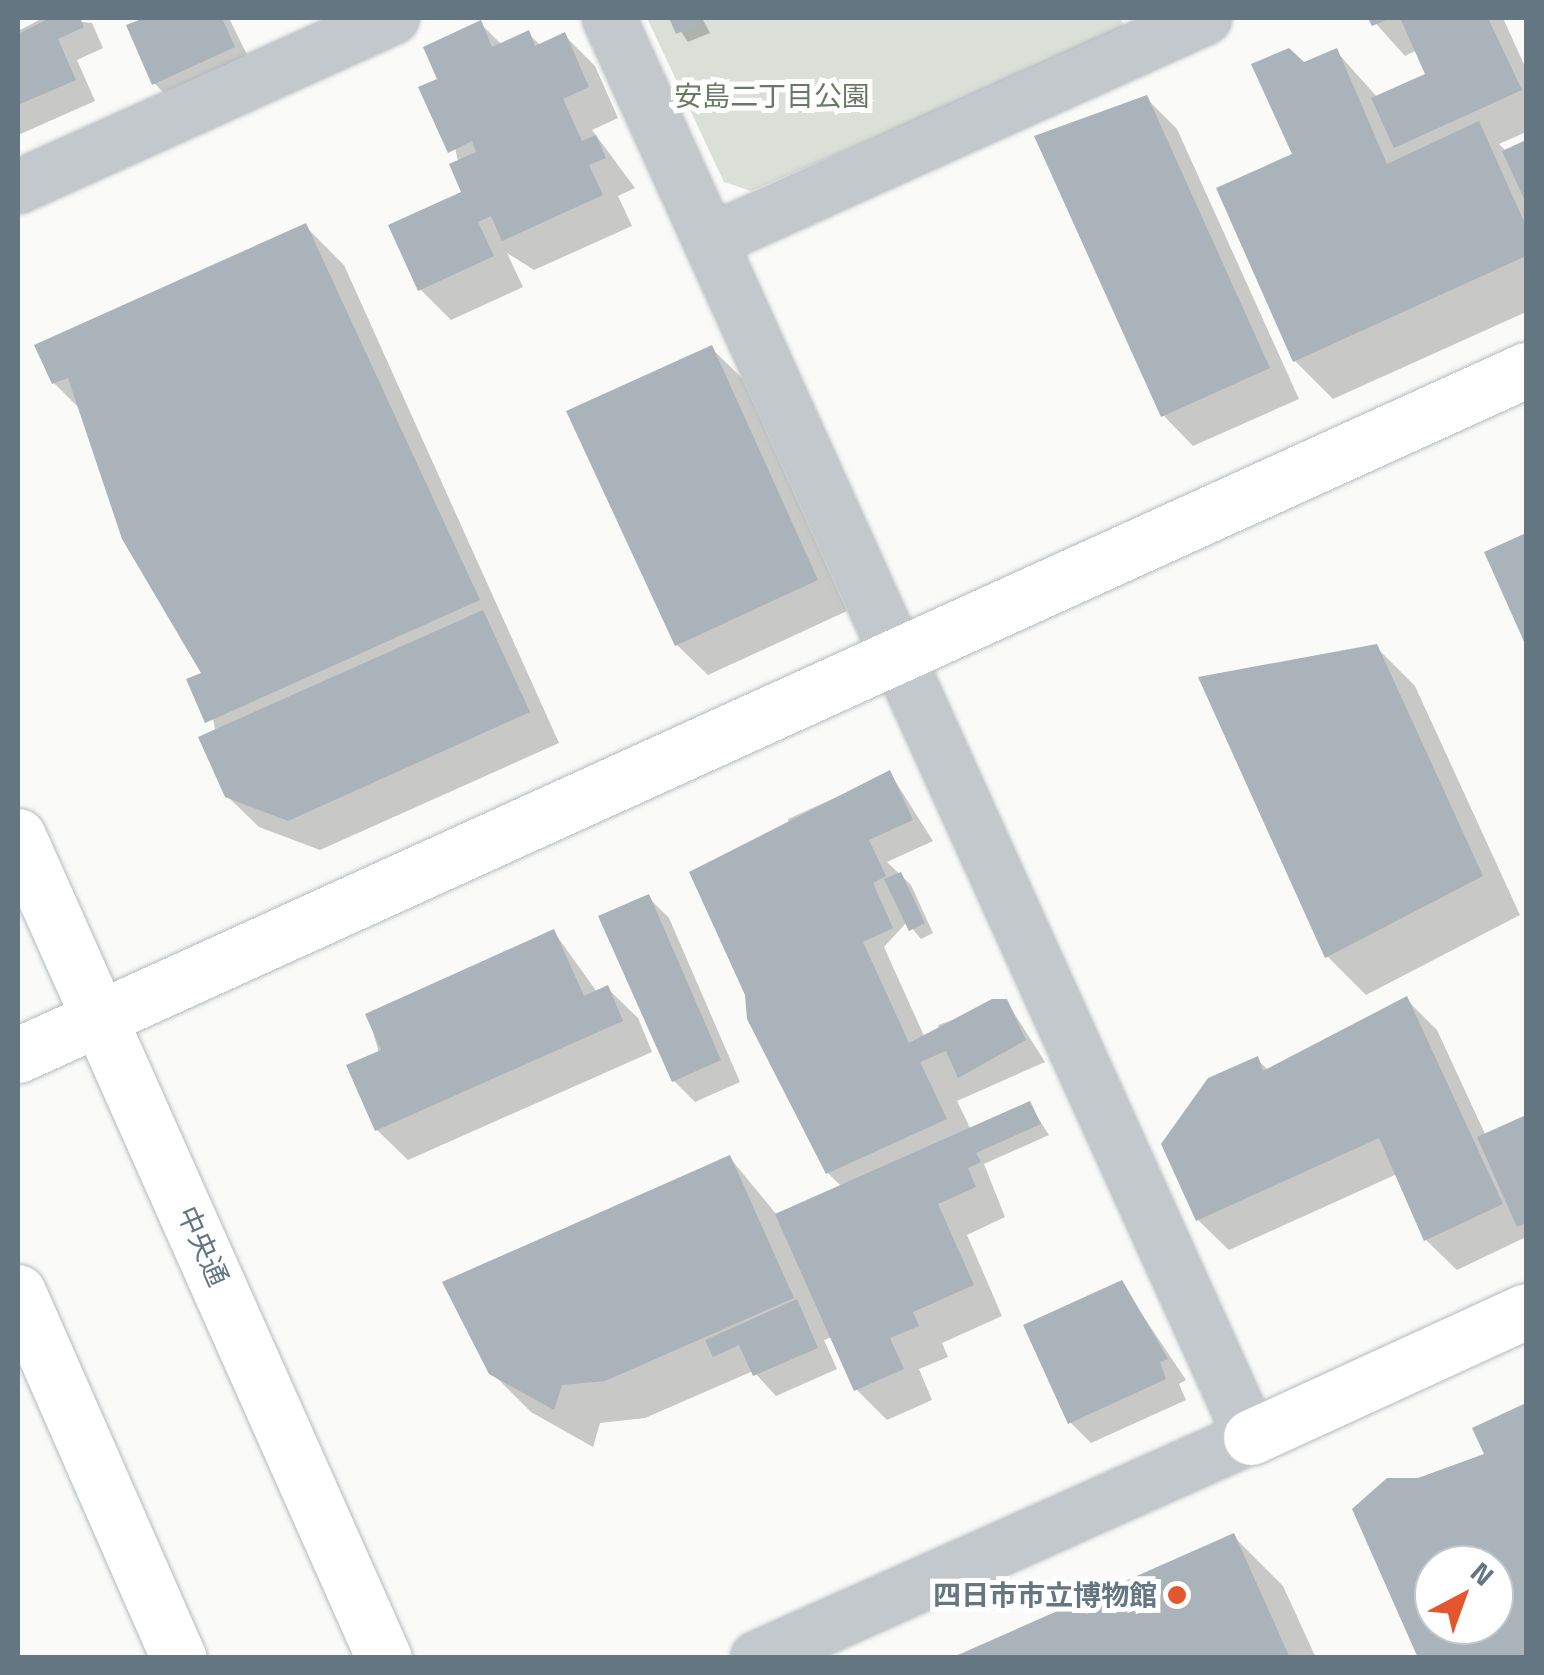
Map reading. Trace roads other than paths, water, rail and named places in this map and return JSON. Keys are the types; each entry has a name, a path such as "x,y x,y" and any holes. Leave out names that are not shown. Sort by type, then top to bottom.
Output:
{"street":[{"path":"18,188 393,18"},
{"path":"609,18 1251,1437"},
{"path":"710,241 1205,18"},
{"path":"18,1055 1526,370"},
{"name":"中央通","path":"18,836 103,1016 384,1658"},
{"path":"18,1292 178,1658"},
{"path":"756,1658 1526,1311"}],"place":[{"name":"四日市市立博物館","path":"1177,1595"}],"park label":[{"name":"安島二丁目公園","path":"772,96"}]}
